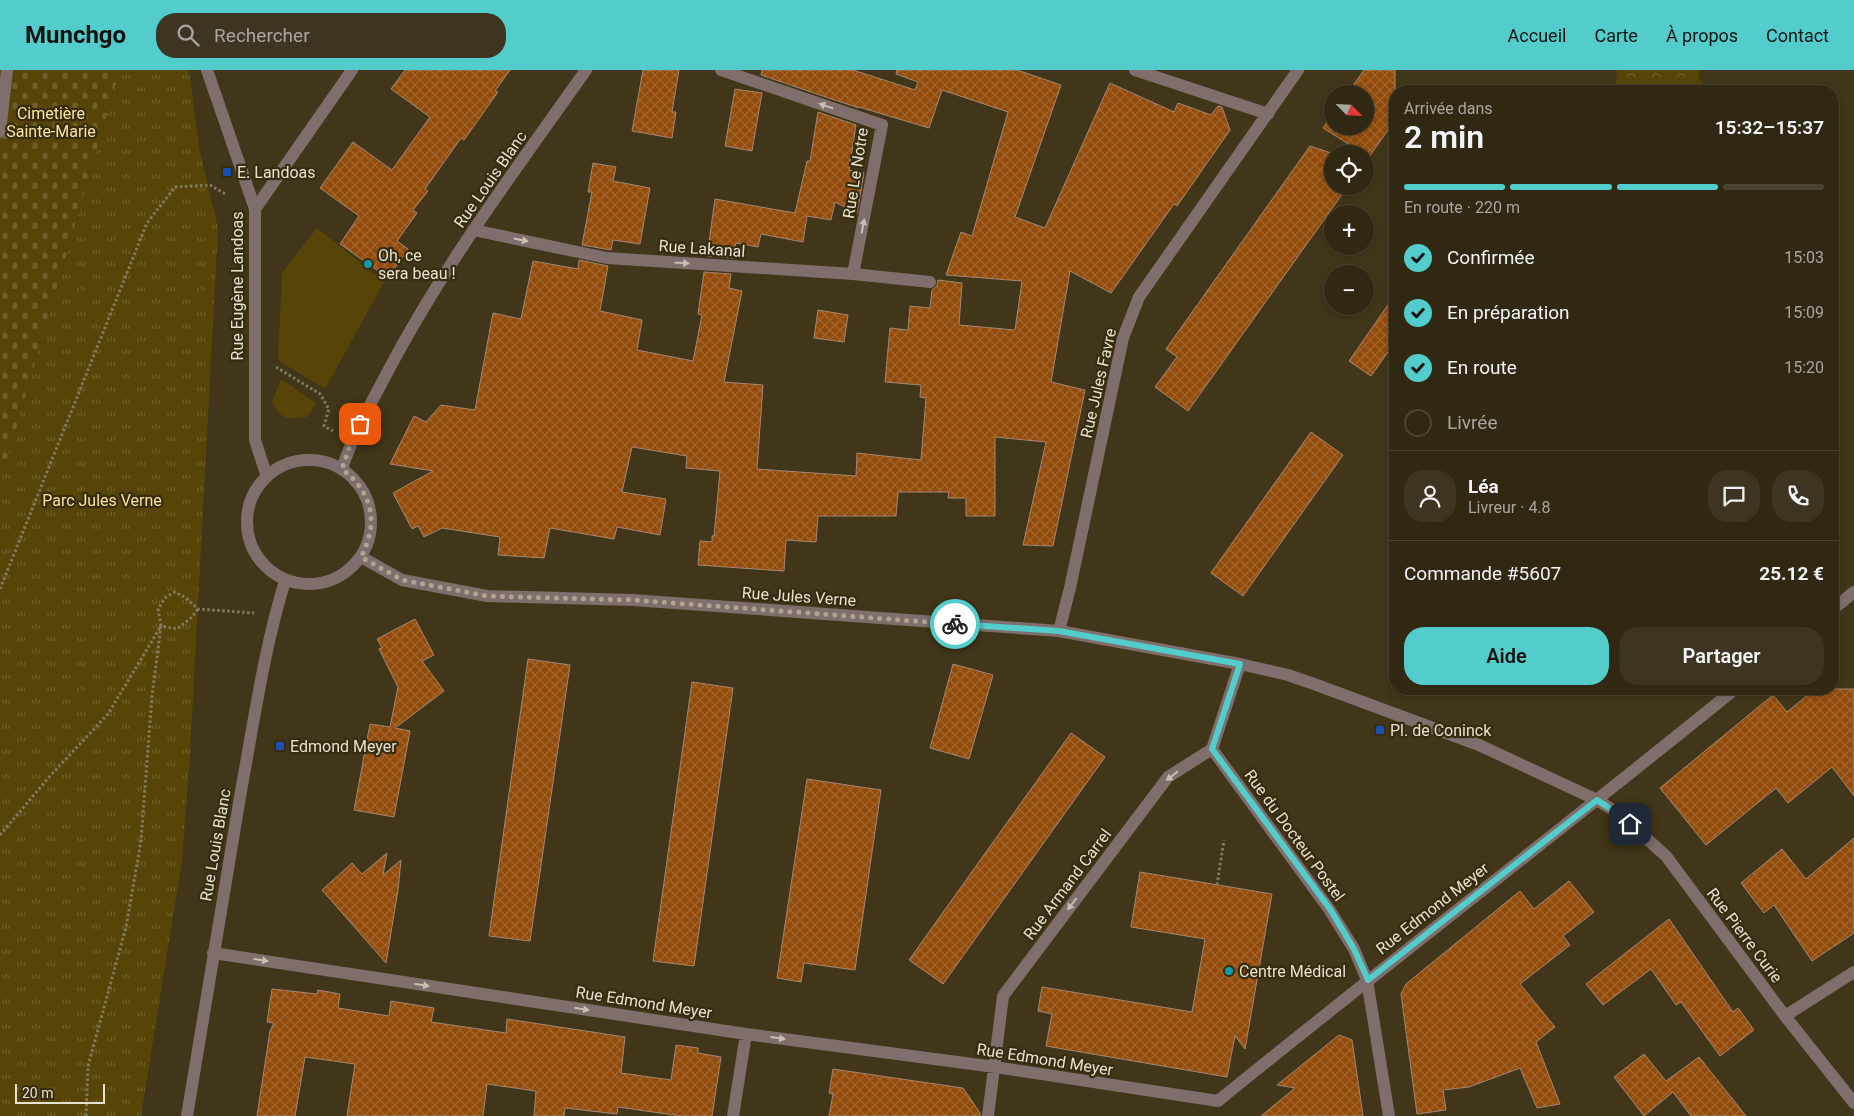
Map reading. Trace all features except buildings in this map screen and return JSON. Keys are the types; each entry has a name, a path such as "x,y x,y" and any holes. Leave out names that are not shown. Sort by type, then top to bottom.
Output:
{"street":[{"path":"0,132 7,70"},
{"name":"Rue Eugène Landoas","path":"207,70 255,209 255,440 267,477"},
{"path":"255,209 352,70"},
{"name":"Rue Louis Blanc","path":"342,469 351,442 410,330 473,230 586,70"},
{"name":"Rue Le Notre","path":"721,70 882,125 854,274"},
{"path":"1135,70 1268,114"},
{"name":"Rue Jules Favre","path":"1059,631 1070,588 1123,338 1139,297 1298,70"},
{"name":"Rue Lakanal","path":"473,230 607,258 854,274 930,282"},
{"path":"311,460 327,462 342,469 362,489 368,502 371,516 371,531 361,557 352,568 327,582 314,584 285,581 270,571 258,558 251,542 248,525 249,507 256,491 267,477 280,467 295,462 311,460"},
{"name":"Rue Jules Verne","path":"361,557 402,580 487,596 633,600 1059,631 1240,664"},
{"name":"Rue Louis Blanc","path":"187,1116 250,742 274,614 285,581"},
{"path":"1839,604 1854,592"},
{"path":"1212,749 1240,664"},
{"name":"Rue Pierre Curie","path":"1240,664 1288,675 1454,735 1597,800 1618,814 1666,856 1785,1016 1854,1103"},
{"name":"Rue Edmond Meyer","path":"213,953 746,1034 995,1067 1218,1101 1728,695"},
{"name":"Rue du Docteur Postel","path":"1212,749 1330,909 1354,949 1368,980 1389,1116"},
{"name":"Rue Armand Carrel","path":"988,1116 1003,996 1168,777 1212,749"},
{"path":"1785,1016 1854,972"},
{"path":"733,1116 746,1034"}],"path":[{"path":"0,589 147,223 175,187 210,185 255,209"},
{"path":"273,366 320,394 329,409 324,426 351,442"},
{"path":"86,1116 88,1066 126,927 141,841 152,696 161,626 158,609 166,596 175,592 186,598 198,609 274,614"},
{"path":"161,626 177,629 191,618 198,609"},
{"path":"0,835 50,776 108,714 161,626"},
{"path":"1217,885 1224,840"}],"green space":[{"name":"Cimetière Sainte-Marie","path":"0,70 120,70 0,484"},
{"name":"Parc Jules Verne","path":"120,70 189,70 199,148 218,228 190,753 182,860 141,1116 0,1116 0,484"},
{"path":"1617,70 1699,70 1699,79 1704,85 1617,85"},
{"path":"317,228 384,282 325,389 278,360 282,273"},
{"path":"281,379 316,403 307,417 290,418 279,413 272,402"}],"way so far":[{"path":"360,424 351,442 342,469 362,489 368,502 371,516 371,531 361,557 402,580 487,596 633,600 955,624"}],"place":[{"name":"E. Landoas","path":"227,172"},
{"name":"Oh, ce sera beau !","path":"368,264"},
{"name":"Pl. de Coninck","path":"1380,730"},
{"name":"Edmond Meyer","path":"280,746"},
{"name":"Centre Médical","path":"1229,971"}],"route":[{"path":"955,624 1059,631 1240,664 1212,749 1330,909 1354,949 1368,980 1597,800 1630,824"}]}
